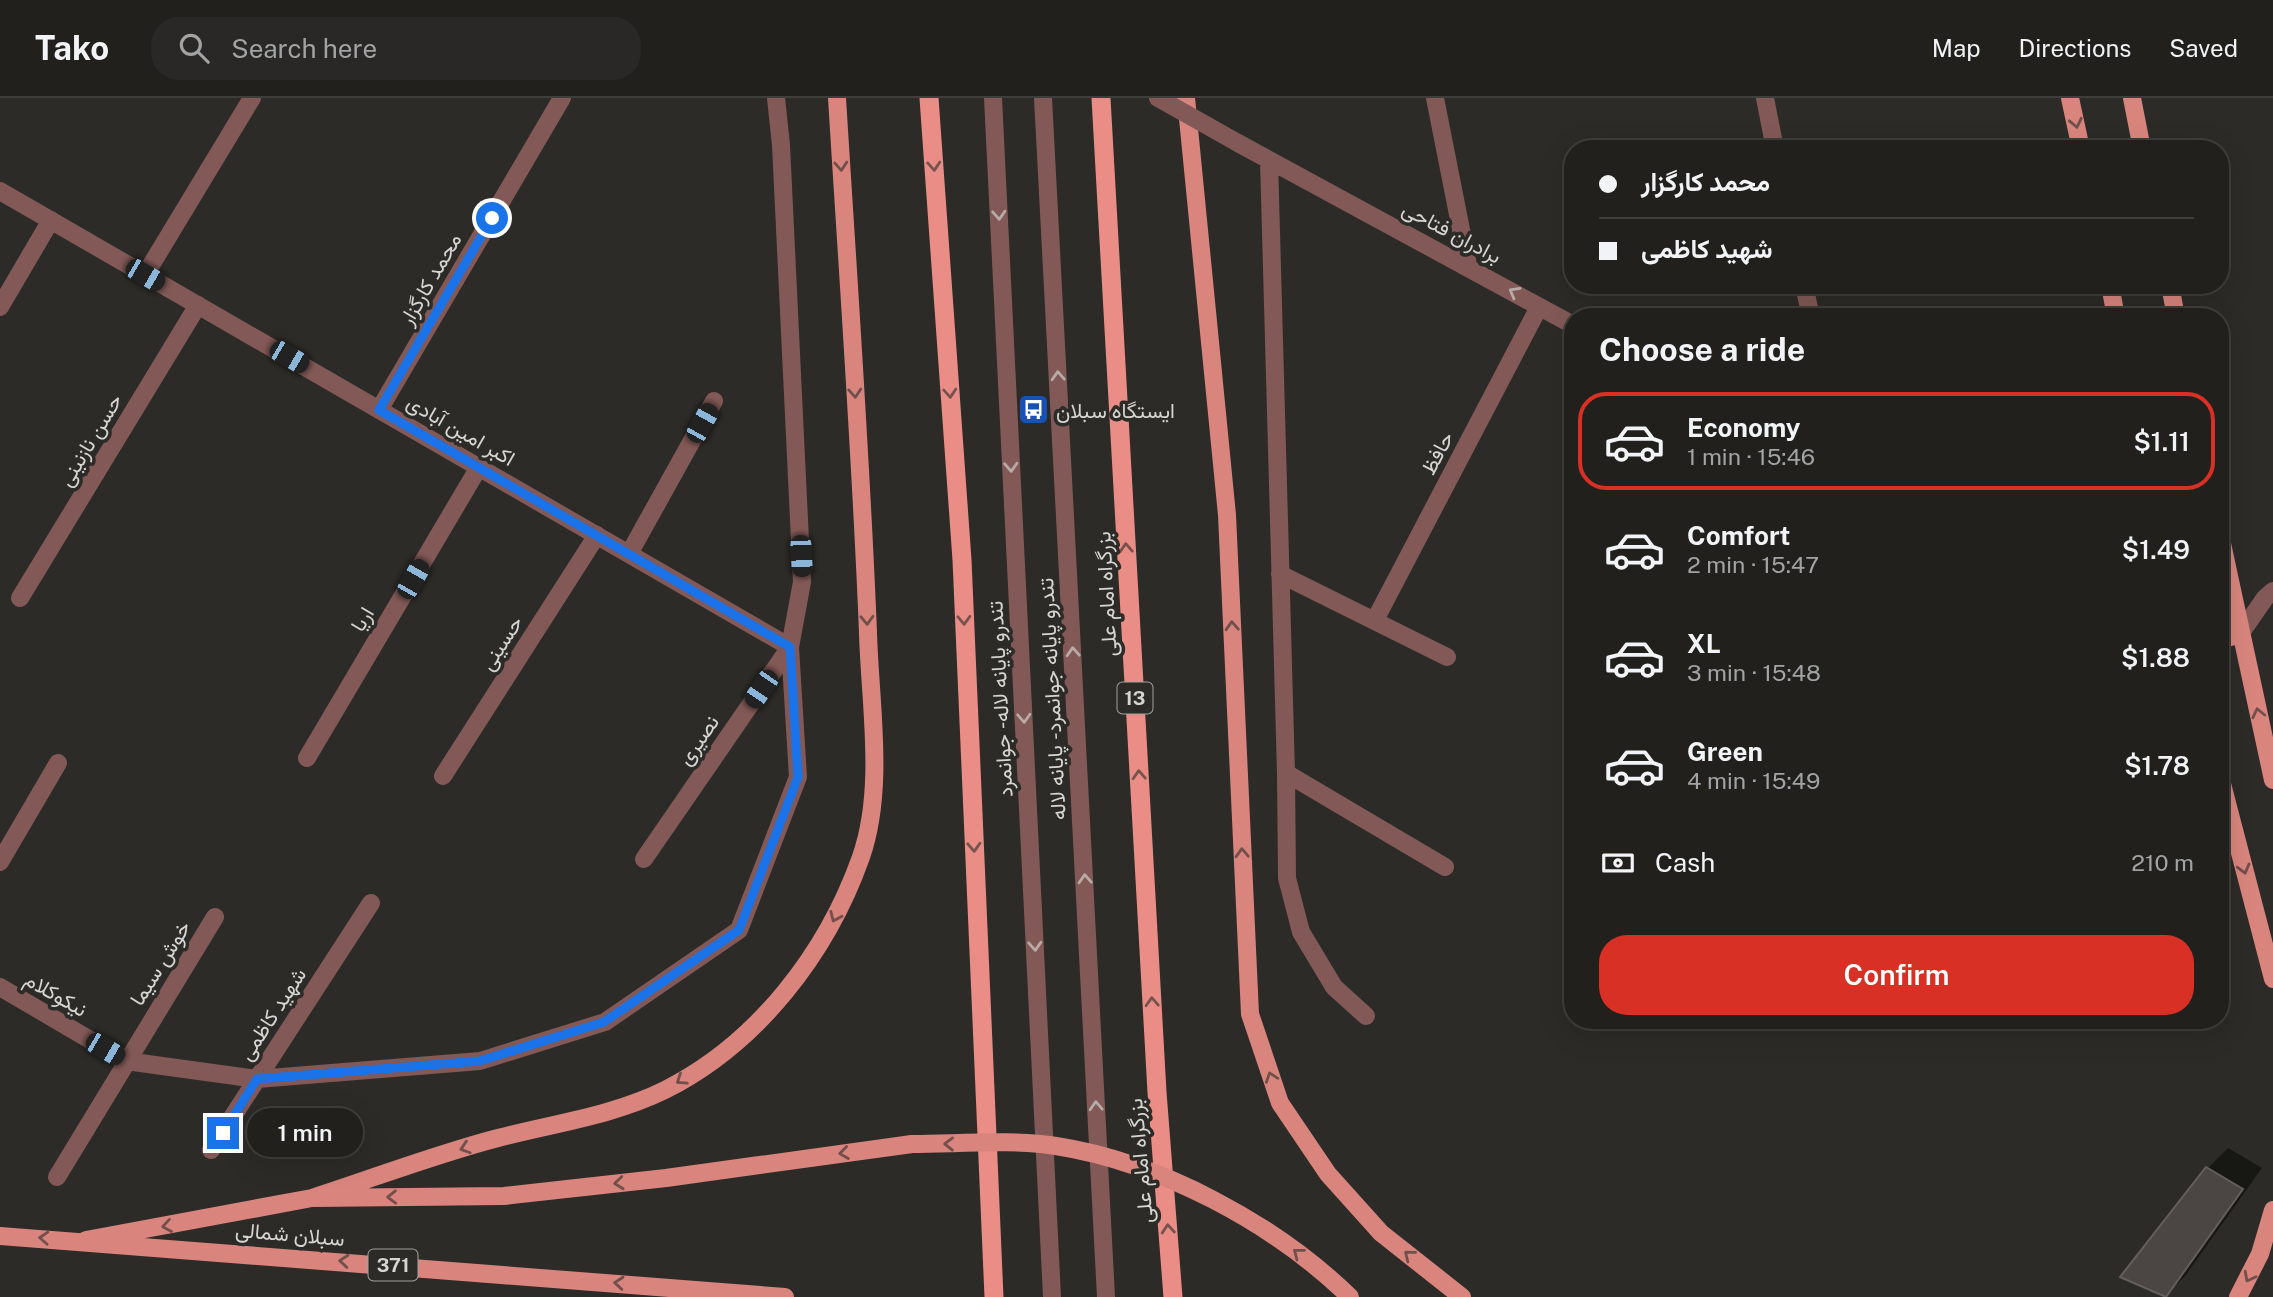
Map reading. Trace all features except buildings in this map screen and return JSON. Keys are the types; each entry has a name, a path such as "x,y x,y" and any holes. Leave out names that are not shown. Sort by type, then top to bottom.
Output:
{"highway":[{"path":"929,98 962,560 994,1297"},
{"name":"بزرگراه امام علی","path":"1101,98 1157,1092 1172,1297"}],"main road":[{"path":"86,1240 312,1198 496,1138 601,1116 666,1089 734,1044 802,973 831,926 862,854 874,790 864,541 836,98"},
{"path":"1186,98 1227,515 1250,1014 1280,1103 1328,1174 1381,1233 1462,1297"},
{"path":"2070,98 2079,140"},
{"path":"2132,98 2140,140"},
{"path":"2229,579 2273,780"},
{"path":"2229,637 2240,634"},
{"path":"2229,811 2273,979"},
{"path":"312,1198 504,1196 666,1178 912,1144 1055,1146 1144,1169 1223,1205 1285,1243 1350,1297"},
{"path":"2238,1297 2260,1254 2273,1210"},
{"name":"سبلان شمالی","path":"0,1236 86,1240 785,1297"}],"street":[{"path":"145,275 252,98"},
{"name":"محمد کارگزار","path":"379,410 562,98"},
{"path":"125,1061 257,1079 480,1061 604,1022 739,930 798,777 790,647 802,582 781,145 776,98"},
{"name":"تندرو پایانه لاله - جوانمرد","path":"993,98 1052,1297"},
{"name":"تندرو پایانه جوانمرد - پایانه لاله","path":"1043,98 1106,1297"},
{"name":"برادران فتاحی","path":"1158,98 1468,265 1564,320"},
{"path":"1435,98 1468,265"},
{"path":"1765,98 1773,140"},
{"path":"1269,160 1287,878 1301,932 1334,987 1366,1016"},
{"name":"اکبر امین آبادی","path":"0,191 790,647"},
{"path":"0,307 51,220"},
{"name":"حسن نازنینی","path":"20,598 198,305"},
{"name":"حافظ","path":"1375,620 1539,307"},
{"path":"629,554 715,401"},
{"name":"اریا","path":"307,758 479,467"},
{"name":"حسینی","path":"443,776 597,535"},
{"path":"1280,574 1447,657"},
{"path":"2240,634 2273,591"},
{"name":"نصیری","path":"644,859 790,647"},
{"path":"0,862 58,762"},
{"path":"1286,773 1445,867"},
{"name":"شهید کاظمی","path":"211,1150 371,903"},
{"name":"خوش سیما","path":"57,1177 125,1061 215,917"},
{"name":"نیکوکلام","path":"0,987 125,1061"}],"place":[{"name":"ایستگاه سبلان","path":"1033,410"}],"route":[{"path":"223,1133 257,1079 480,1061 604,1022 739,930 798,777 790,647 379,410 492,218"}]}
